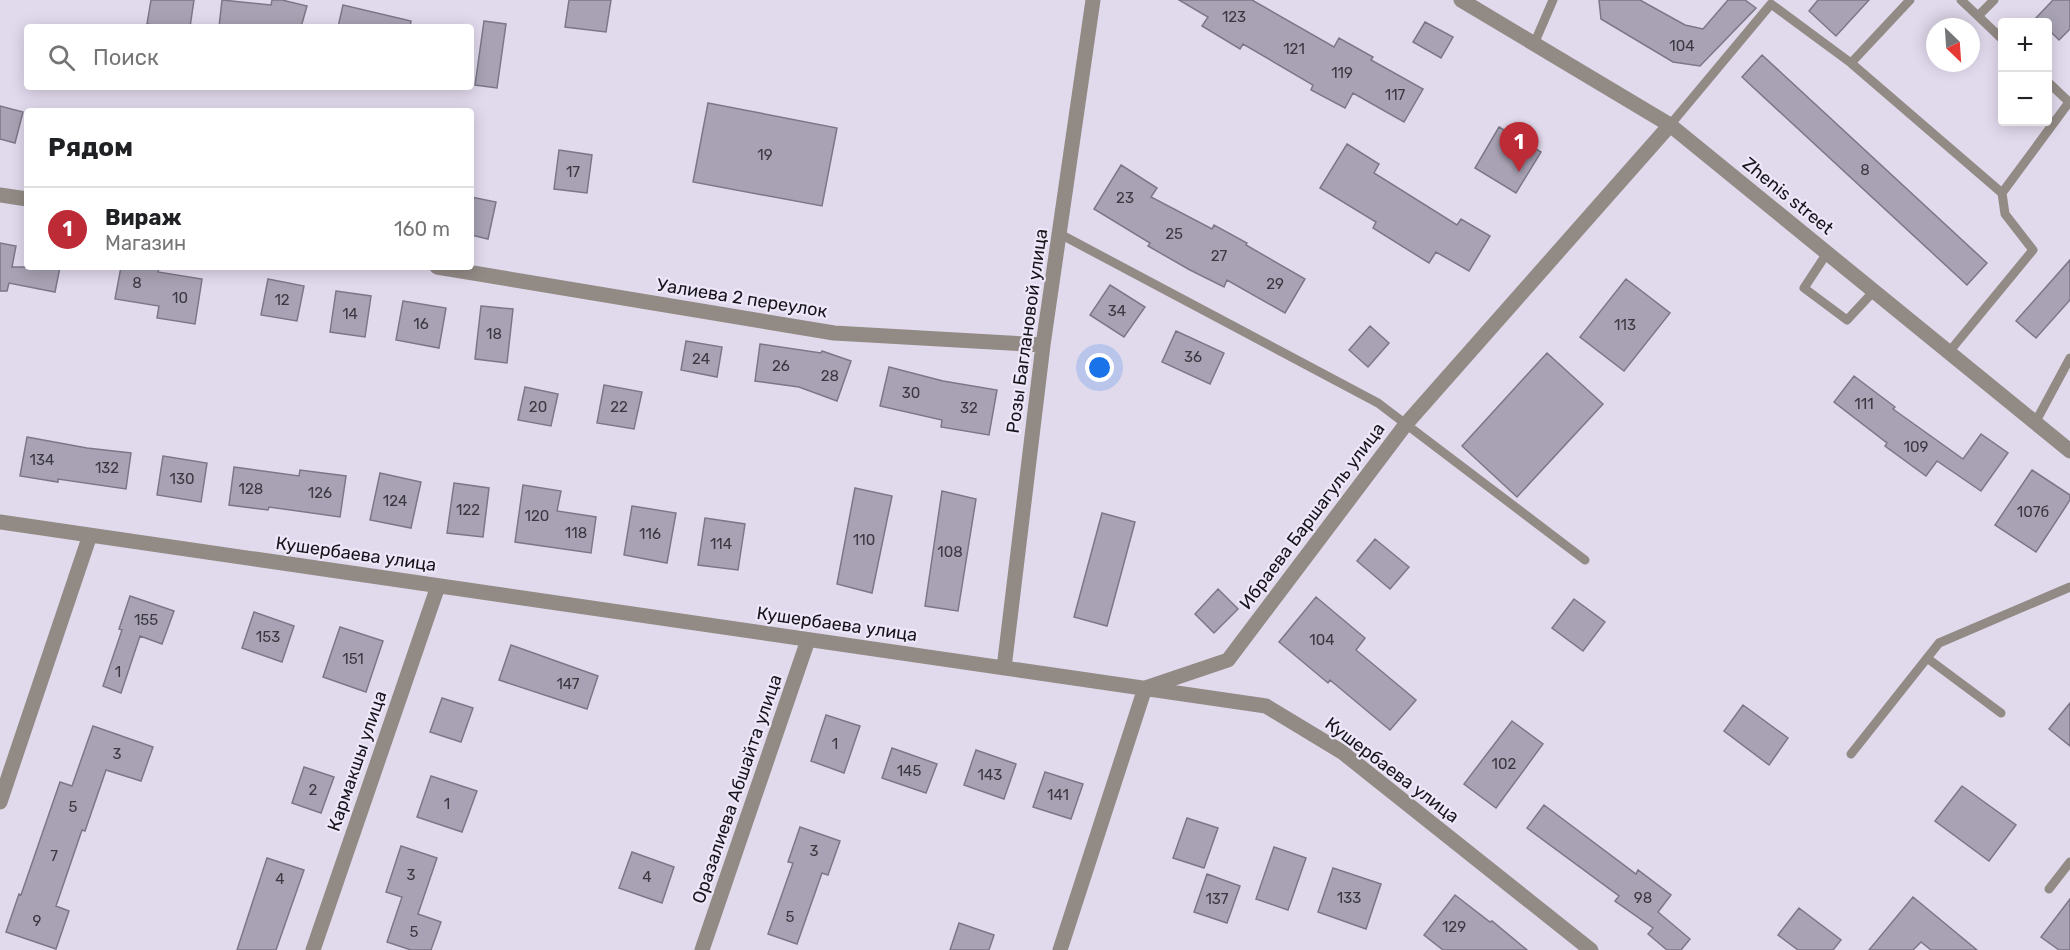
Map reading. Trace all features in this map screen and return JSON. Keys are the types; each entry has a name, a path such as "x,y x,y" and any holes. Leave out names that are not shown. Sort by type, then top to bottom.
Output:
{"street":[{"name":"Розы Баглановой улица","path":"1004,668 1042,345 1093,0"},
{"name":"Zhenis street","path":"1461,0 1670,125 2070,451"},
{"name":"Ибраева Баршагуль улица","path":"1145,688 1228,660 1406,424 1670,125"},
{"path":"0,195 24,199"},
{"name":"Уалиева 2 переулок","path":"455,270 834,333 1042,345"},
{"name":"Кушербаева улица","path":"0,522 1266,706 1342,752 1592,950"},
{"path":"0,802 90,535"},
{"name":"Кармакшы улица","path":"313,950 438,586"},
{"name":"Оразалиева Абшайта улица","path":"702,950 808,640"},
{"path":"1060,950 1145,688"}],"lane":[{"path":"1534,44 1553,0"},
{"path":"1851,63 1910,0"},
{"path":"1961,0 1998,35"},
{"path":"1977,16 1994,0"},
{"path":"1670,125 1771,2 1851,63 2002,193 2005,214 2033,250 1949,352"},
{"path":"2002,193 2070,101 2052,85"},
{"path":"1060,234 1378,403 1585,560"},
{"path":"1827,253 1804,288 1847,320 1874,291"},
{"path":"2035,423 2070,358"},
{"path":"1851,754 1939,643 2070,587"},
{"path":"1927,658 2001,713"},
{"path":"2049,889 2070,862"}],"building":[{"path":"151,0 194,0 190,24 147,24"},
{"path":"222,0 271,5 272,0 282,0 307,6 302,24 219,24"},
{"path":"569,0 611,0 606,32 565,27"},
{"path":"1179,0 1252,0 1334,47 1339,38 1373,57 1371,60 1423,89 1404,122 1353,93 1345,108 1311,90 1313,85 1243,44 1240,49 1202,26 1208,17"},
{"path":"1599,0 1640,0 1685,25 1703,29 1728,0 1745,0 1756,8 1700,66 1673,62 1601,19"},
{"path":"1818,0 1869,0 1836,36 1809,11"},
{"path":"2053,0 2070,0 2070,29 2059,40 2052,33 2052,18 2036,18"},
{"path":"343,5 411,21 410,24 339,24"},
{"path":"484,21 506,24 497,88 475,85"},
{"path":"1425,22 1453,37 1441,58 1413,42"},
{"path":"1762,55 1987,263 1967,285 1742,77"},
{"path":"708,103 837,128 822,206 693,182"},
{"path":"0,106 23,112 15,143 0,139"},
{"path":"1499,127 1541,152 1516,193 1475,168"},
{"path":"1347,144 1379,164 1374,173 1457,225 1461,219 1490,236 1469,271 1436,252 1429,263 1373,228 1376,222 1320,188"},
{"path":"559,150 592,155 587,193 554,189"},
{"path":"1121,165 1157,188 1151,197 1212,229 1214,225 1305,279 1285,313 1227,280 1224,287 1190,270 1148,246 1150,243 1094,209"},
{"path":"474,198 496,202 488,239 474,236"},
{"path":"0,243 16,246 12,267 24,267 24,270 59,270 55,292 9,283 7,291 0,291"},
{"path":"2070,260 2070,300 2036,338 2016,321"},
{"path":"120,270 158,270 158,272 202,279 195,324 157,318 159,306 115,299"},
{"path":"268,279 304,286 297,321 261,315"},
{"path":"1626,279 1670,313 1624,371 1580,337"},
{"path":"1110,285 1145,307 1124,337 1090,315"},
{"path":"336,291 371,296 365,337 330,332"},
{"path":"403,301 446,308 439,348 396,340"},
{"path":"481,306 513,309 507,363 475,359"},
{"path":"1370,326 1389,343 1368,367 1349,350"},
{"path":"1176,331 1224,353 1210,384 1162,362"},
{"path":"686,341 722,347 717,377 681,370"},
{"path":"760,344 821,353 822,351 851,361 837,401 799,387 755,381"},
{"path":"1547,353 1603,404 1517,497 1462,446"},
{"path":"889,367 943,381 997,390 989,435 941,427 942,420 880,406"},
{"path":"1854,376 1895,407 1893,409 1963,459 1981,434 2008,453 1981,491 1937,461 1926,476 1885,446 1887,443 1834,402"},
{"path":"604,385 642,392 634,429 597,423"},
{"path":"525,387 558,394 551,426 518,420"},
{"path":"27,437 131,453 126,489 20,476"},
{"path":"163,456 207,463 201,502 157,495"},
{"path":"234,467 299,476 300,470 346,476 340,517 269,507 268,510 229,505"},
{"path":"2032,470 2070,495 2070,500 2036,552 1995,525"},
{"path":"380,473 421,482 411,528 370,520"},
{"path":"454,483 489,488 483,537 447,533"},
{"path":"523,485 561,491 557,511 596,517 591,553 515,542"},
{"path":"855,488 892,496 872,593 837,584"},
{"path":"942,491 976,499 958,611 925,606"},
{"path":"632,506 676,513 667,563 624,555"},
{"path":"1102,513 1135,522 1107,626 1074,617"},
{"path":"705,518 745,524 738,570 698,565"},
{"path":"1375,539 1409,567 1390,589 1357,561"},
{"path":"1218,589 1238,609 1214,633 1195,614"},
{"path":"130,596 174,611 162,644 140,636 121,693 103,686 122,630 119,629"},
{"path":"1316,597 1365,638 1356,650 1416,700 1390,730 1330,680 1328,683 1279,642"},
{"path":"1574,599 1605,622 1583,651 1552,628"},
{"path":"254,612 294,626 282,662 242,648"},
{"path":"340,627 383,641 366,692 323,677"},
{"path":"511,645 598,676 587,709 499,680"},
{"path":"442,698 473,708 461,742 430,732"},
{"path":"2070,703 2070,746 2049,729"},
{"path":"1743,705 1788,738 1769,765 1724,731"},
{"path":"826,715 860,726 844,773 811,761"},
{"path":"1512,721 1543,744 1496,808 1464,784"},
{"path":"93,726 153,747 141,781 106,770 85,831 82,830 56,906 69,911 56,949 6,932 60,782 72,786"},
{"path":"892,748 937,764 926,793 882,778"},
{"path":"976,750 1016,764 1004,799 964,785"},
{"path":"304,767 334,777 321,813 292,803"},
{"path":"1045,772 1083,784 1071,819 1033,807"},
{"path":"431,776 477,791 462,832 417,817"},
{"path":"1962,786 2016,825 1989,861 1935,821"},
{"path":"1544,805 1636,874 1638,870 1671,895 1658,912 1690,939 1681,950 1667,950 1648,934 1653,928 1615,901 1619,896 1527,828"},
{"path":"1187,818 1218,828 1204,868 1173,858"},
{"path":"800,827 840,841 828,875 822,873 797,944 768,934 793,863 788,862"},
{"path":"401,846 437,858 418,914 441,922 431,950 411,950 387,942 402,897 386,892"},
{"path":"1274,847 1306,858 1288,910 1256,899"},
{"path":"632,852 674,867 662,903 619,888"},
{"path":"267,858 304,870 276,950 237,950"},
{"path":"1333,868 1381,884 1366,929 1318,912"},
{"path":"1207,874 1240,886 1227,923 1194,912"},
{"path":"1455,895 1527,950 1443,950 1424,935"},
{"path":"1913,897 1977,950 1931,950 1921,942 1913,950 1869,950"},
{"path":"2070,899 2070,950 2059,950 2041,937"},
{"path":"1799,908 1841,940 1833,950 1798,950 1778,935"},
{"path":"959,923 994,935 989,950 950,950"}],"place":[{"name":"Вираж","path":"1519,172"}]}
